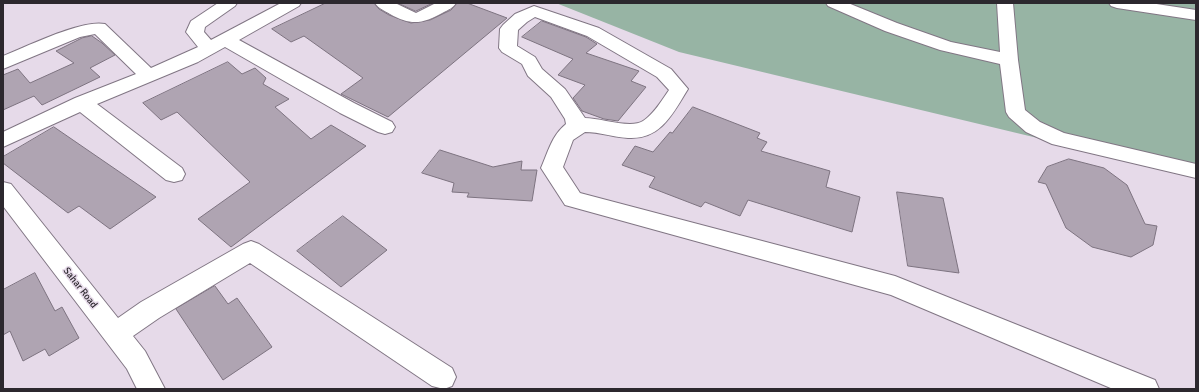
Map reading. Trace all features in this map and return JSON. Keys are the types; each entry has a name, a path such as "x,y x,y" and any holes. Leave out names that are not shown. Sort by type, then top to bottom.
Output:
{"street":[{"path":"209,49 195,32 197,25 229,3"},
{"path":"3,140 82,103 192,58 292,3"},
{"path":"383,3 412,18 420,19 448,3"},
{"path":"834,3 892,27 946,46 1009,60"},
{"path":"1005,3 1009,60 1016,112 1033,127 1059,139 1195,171"},
{"path":"1117,3 1196,15"},
{"path":"577,128 575,118 558,93 535,72 529,61 508,48 509,29 521,18 534,11 593,32 664,73 679,88 666,108 649,126 632,132 586,124 567,135 552,168 573,199 895,286 1145,389"},
{"path":"3,63 75,33 99,28 148,76"},
{"path":"226,40 346,108 385,127"},
{"path":"82,103 174,174"},
{"name":"Sahar Road","path":"3,190 136,360 151,389"},
{"path":"116,334 150,310 250,251 442,378"}],"green space":[{"path":"556,3 1196,3 1196,176 679,52"}],"building":[{"path":"326,3 374,3 379,9 389,15 411,23 430,20 451,10 457,3 467,3 507,18 388,117 341,94 363,78 304,36 291,42 272,29"},
{"path":"398,3 433,3 416,11"},
{"path":"542,21 586,37 597,44 586,53 639,71 631,81 646,87 618,121 604,119 582,111 573,98 585,85 558,75 573,59 522,37"},
{"path":"92,36 115,55 90,68 100,77 42,105 34,96 3,110 3,75 18,69 30,83 74,63 56,51 82,38"},
{"path":"228,62 242,74 255,68 266,78 263,84 289,99 275,107 311,139 331,125 366,146 231,247 198,219 250,182 177,112 161,120 143,103"},
{"path":"693,107 760,133 757,138 767,142 761,151 830,171 826,187 860,197 852,232 748,200 740,216 705,202 701,207 649,187 655,177 622,165 635,146 653,152 670,132 672,133"},
{"path":"54,127 156,197 110,229 79,206 68,213 3,163 3,157"},
{"path":"440,150 493,167 522,161 521,170 537,170 532,201 467,197 469,193 452,192 454,183 422,173"},
{"path":"1069,159 1104,168 1127,185 1145,224 1157,226 1153,245 1131,257 1092,247 1066,228 1046,184 1038,182 1047,167"},
{"path":"897,192 943,198 959,273 908,266"},
{"path":"343,216 387,250 341,287 297,251"},
{"path":"35,273 55,311 62,307 79,338 49,356 45,349 23,361 10,331 3,335 3,290"},
{"path":"215,286 228,304 237,298 272,347 223,380 176,309"}]}
